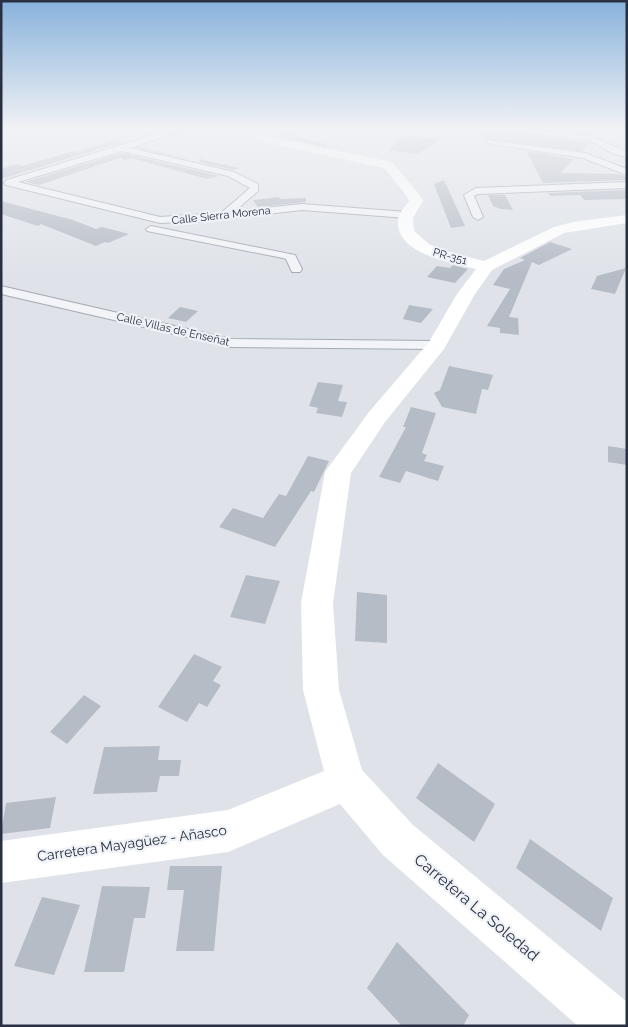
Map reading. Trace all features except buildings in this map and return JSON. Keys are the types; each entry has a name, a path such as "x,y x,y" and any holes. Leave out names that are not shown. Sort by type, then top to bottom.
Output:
{"main road":[{"name":"PR-351","path":"398,178 414,194 416,201 405,220 406,233 421,247 439,254 486,266"},
{"path":"346,781 321,690 317,603 338,472 377,417 437,345 466,294 486,266 559,230 573,226 627,219"},
{"name":"Carretera Mayagüez - Añasco","path":"1,862 228,831 346,781"},
{"name":"Carretera La Soledad","path":"346,781 398,840 616,1026"}],"street":[{"path":"5,184 26,178"},
{"path":"226,215 255,189 255,186 239,178"},
{"name":"Calle Sierra Morena","path":"5,184 160,220 302,207 407,215"},
{"path":"478,217 469,195 476,191 627,185"},
{"path":"1,192 146,228 284,255 291,257 296,269"},
{"path":"146,228 160,220"},
{"name":"Calle Villas de Enseñat","path":"1,290 230,343 437,345"}]}
